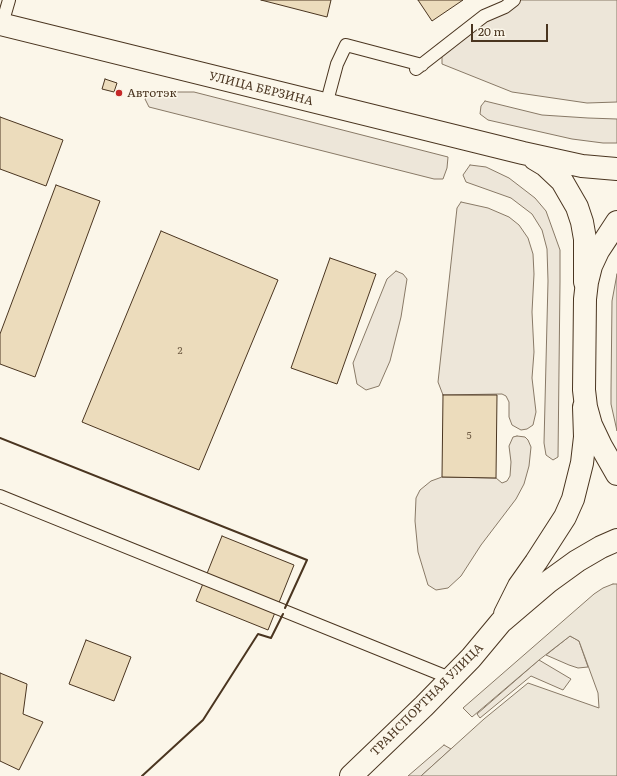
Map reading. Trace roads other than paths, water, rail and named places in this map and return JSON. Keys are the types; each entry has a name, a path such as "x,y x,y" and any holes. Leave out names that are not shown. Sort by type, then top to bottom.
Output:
{"main road":[{"name":"УЛИЦА БЕРЗИНА","path":"1,24 523,153 582,166 617,169"},
{"name":"УЛИЦА БЕРЗИНА","path":"523,153 545,165 554,172 566,187 577,207 582,222 585,240 585,299"},
{"path":"617,222 598,251 591,266 587,282 585,299 584,390 586,407 591,425 617,474"},
{"name":"ТРАНСПОРТНАЯ УЛИЦА","path":"501,622 519,586 565,517 573,499 582,463 585,437 584,390"},
{"name":"ТРАНСПОРТНАЯ УЛИЦА","path":"351,776 414,716 471,658 501,622 548,582 577,561 601,547 617,540"}],"lane":[{"path":"1,24 9,0"},
{"path":"326,105 337,64 346,45 419,67 484,16 505,7 514,0"},
{"path":"0,496 450,678"}],"place":[{"name":"Автотэк","path":"119,93"}]}
